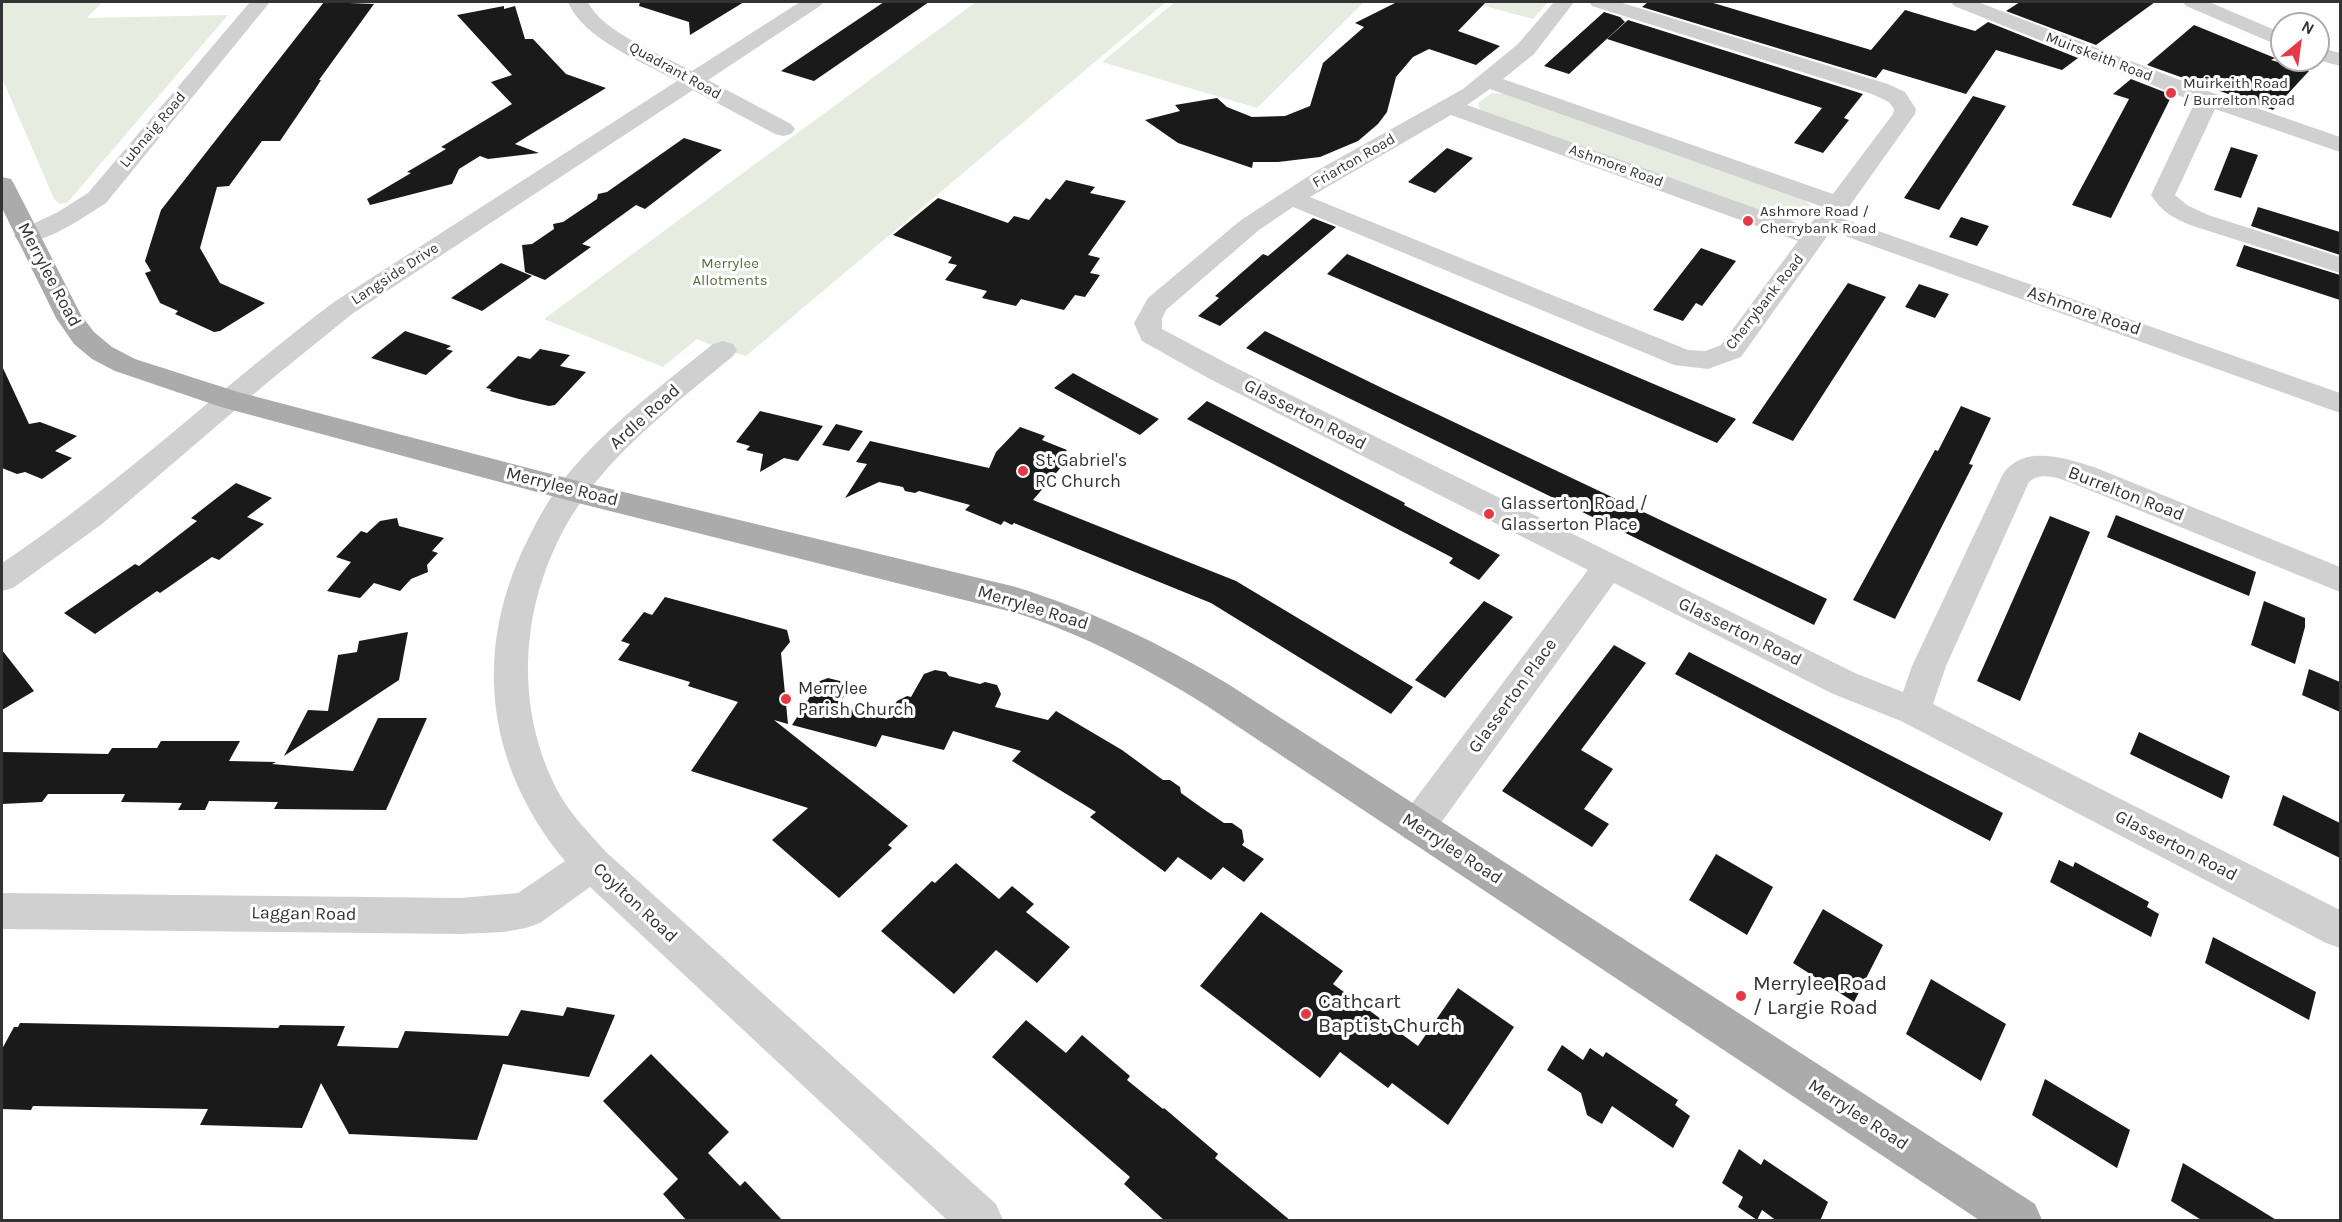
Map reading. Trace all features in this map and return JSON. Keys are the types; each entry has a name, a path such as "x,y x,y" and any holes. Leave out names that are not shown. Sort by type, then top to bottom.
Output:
{"main road":[{"name":"Merrylee Road","path":"2,184 69,318 84,338 125,365 231,400 574,491 926,577 1066,615 1119,637 1160,659 1418,826 2019,1221"}],"street":[{"name":"Lubnaig Road","path":"27,237 67,217 97,198 260,2"},
{"name":"Quadrant Road","path":"578,2 600,28 691,81 783,129"},
{"name":"Langside Drive","path":"2,579 77,526 231,400 276,360 344,308 813,2"},
{"name":"Friarton Road","path":"1148,324 1147,318 1156,304 1250,225 1326,175 1451,107 1488,81 1526,49 1564,2"},
{"name":"Cherrybank Road","path":"1292,198 1667,353 1696,360 1719,357 1731,351 1904,114 1905,109 1898,97 1872,87 1599,2"},
{"name":"Muirskeith Road","path":"1961,2 2208,99 2340,145"},
{"path":"2193,2 2270,36"},
{"name":"Ashmore Road","path":"1488,81 1826,221"},
{"path":"2208,99 2163,195 2168,203 2178,211 2199,220 2340,265"},
{"name":"Ashmore Road","path":"1451,107 1826,221 2340,403"},
{"name":"Glasserton Road","path":"1148,324 1152,335 1164,344 1843,683 1913,711 2340,930"},
{"name":"Ardle Road","path":"574,491 618,439 723,350"},
{"name":"Burrelton Road","path":"1913,711 1929,666 2017,476 2033,466 2054,466 2083,476 2340,580"},
{"name":"Coylton Road","path":"574,491 557,515 527,572 516,608 510,644 510,689 518,732 529,768 545,802 567,835 592,864 980,1221"},
{"name":"Glasserton Place","path":"1418,826 1608,567"},
{"name":"Laggan Road","path":"2,911 448,916 504,914 526,910 592,864"}],"green space":[{"path":"2,2 102,2 87,18 228,15 67,203 60,204 54,199 2,78"},
{"name":"Merrylee Allotments","path":"976,2 1166,2 746,356 723,350 697,339 663,367 544,319"},
{"path":"1175,2 1364,2 1257,108 1102,62"},
{"path":"1470,2 1548,2 1533,19"},
{"path":"1492,93 1508,94 1799,196 1812,206 1811,215 1805,219 1790,221 1480,110 1478,103"}],"building":[{"path":"324,2 374,4 319,80 321,80 280,141 262,141 229,186 217,187 200,248 220,283 265,303 220,331 214,332 175,314 178,311 160,303 145,273 151,271 145,261 161,210"},
{"path":"640,2 744,2 690,35 689,22 639,6"},
{"path":"884,2 929,2 814,81 781,71"},
{"path":"1397,2 1486,2 1458,31 1500,46 1476,65 1429,49 1413,57 1396,77 1387,112 1378,124 1358,141 1320,157 1278,162 1253,162 1252,168 1178,143 1145,120 1180,111 1175,105 1217,98 1227,107 1252,117 1285,116 1310,106 1323,63 1364,27 1355,23"},
{"path":"1648,2 1710,2 1871,50 1905,10 1975,31 1988,22 2078,58 2062,70 1996,50 1966,94 1883,69 1876,78 1642,7"},
{"path":"2020,2 2155,2 2096,45 2006,11"},
{"path":"504,6 504,9 515,6 525,39 533,39 566,74 606,88 515,144 539,153 488,159 480,156 459,169 452,184 370,205 367,199 446,149 441,147 512,104 491,82 512,75 457,15"},
{"path":"1604,12 1620,17 1625,22 1569,74 1544,66"},
{"path":"1628,20 1863,94 1844,118 1849,120 1823,153 1794,143 1822,108 1607,39"},
{"path":"2194,25 2270,56 2270,72 2308,72 2273,110 2147,65"},
{"path":"2131,79 2172,95 2111,218 2072,205 2129,99 2113,94"},
{"path":"1973,96 2006,106 1939,210 1904,198"},
{"path":"684,138 722,150 645,209 636,205 582,244 591,247 545,280 525,272 522,245 532,244 554,229 553,224 563,222 597,199 598,194 607,192"},
{"path":"2231,147 2258,155 2241,198 2214,190"},
{"path":"1447,148 1473,158 1435,193 1408,182"},
{"path":"1066,180 1095,187 1090,193 1126,201 1088,255 1100,258 1090,273 1100,275 1085,297 1075,295 1064,310 1021,299 1016,306 982,298 987,291 945,280 957,265 948,263 952,257 893,235 938,198 1008,223 1014,216 1029,220 1046,198 1050,200"},
{"path":"2258,207 2340,232 2340,255 2251,226"},
{"path":"1961,217 1989,226 1977,246 1949,237"},
{"path":"1313,218 1336,227 1220,326 1198,316 1219,298 1215,296 1263,254 1268,256"},
{"path":"2244,245 2340,275 2340,300 2236,266"},
{"path":"1701,248 1736,261 1702,306 1696,303 1683,321 1653,310"},
{"path":"1347,254 1736,419 1717,443 1327,274"},
{"path":"501,263 532,276 482,311 451,298"},
{"path":"1848,283 1886,297 1793,441 1752,423"},
{"path":"1919,284 1949,294 1935,318 1905,307"},
{"path":"405,331 451,346 446,349 453,351 426,375 371,358"},
{"path":"1265,331 1827,599 1814,625 1246,348"},
{"path":"540,349 570,355 560,366 586,372 555,405 549,406 519,399 486,388 518,356 530,359"},
{"path":"2,366 29,424 40,422 77,436 55,451 72,458 42,479 25,472 17,474 2,468"},
{"path":"1073,373 1159,419 1140,435 1054,388"},
{"path":"1207,401 1405,503 1404,505 1500,555 1479,580 1449,563 1453,558 1187,419"},
{"path":"1961,406 1991,418 1969,464 1973,465 1895,619 1853,600"},
{"path":"760,411 823,426 798,461 784,458 760,472 763,454 746,450 750,446 736,442"},
{"path":"836,424 863,431 849,451 822,445"},
{"path":"1020,427 1045,436 1042,440 1067,450 1056,462 1063,465 1033,500 1236,581 1413,687 1391,714 1211,603 1014,523 1012,525 1004,521 1001,525 965,510 970,505 919,491 915,493 905,491 903,487 879,482 845,498 867,464 856,462 870,441 989,468 996,452"},
{"path":"236,483 272,498 247,517 264,524 219,560 212,557 160,593 157,591 95,634 64,613 135,564 139,566 197,521 191,518"},
{"path":"2116,515 2256,572 2249,596 2107,537"},
{"path":"2050,516 2090,532 2020,701 1977,681"},
{"path":"397,518 399,526 444,538 432,551 438,553 427,565 428,572 411,579 400,591 374,583 360,598 327,591 351,562 336,557 361,531 367,533 380,521"},
{"name":"Merrylee Parish Church","path":"665,597 787,630 790,642 781,653 788,724 774,720 908,826 888,845 892,848 839,898 772,840 808,808 691,771 738,702 688,686 690,682 618,660 630,644 621,641 644,612 652,615"},
{"path":"1484,601 1513,617 1445,698 1415,680"},
{"path":"2264,601 2305,618 2305,627 2295,664 2251,645"},
{"path":"408,632 399,680 284,756 308,710 328,711 338,655 357,652 359,641"},
{"path":"1614,645 1646,663 1581,750 1613,769 1584,809 1609,824 1592,847 1502,791"},
{"path":"2,650 34,691 2,710"},
{"path":"1689,652 2003,813 1990,841 1675,674"},
{"path":"2309,669 2340,682 2340,712 2302,695"},
{"path":"935,670 980,684 985,682 997,685 1001,694 995,707 1048,720 1056,711 1122,750 1163,780 1170,780 1180,787 1181,793 1224,823 1232,823 1242,830 1244,842 1242,845 1264,859 1244,882 1223,867 1211,880 1178,857 1165,872 1090,817 1096,812 1012,761 1021,751 953,731 944,750 882,735 876,747 792,725 820,681 828,678 840,681 845,694 838,706 887,719 897,701 907,696 911,697 924,674"},
{"path":"378,718 427,718 386,810 274,809 278,802 209,801 205,810 178,810 182,803 121,802 125,794 48,794 42,802 2,804 2,752 108,754 112,748 157,748 161,741 240,741 229,761 276,762 272,764 353,771"},
{"path":"2139,732 2230,776 2222,799 2130,754"},
{"path":"2283,795 2340,823 2340,858 2273,825"},
{"path":"1716,854 1773,887 1747,935 1689,900"},
{"path":"2059,860 2073,867 2075,862 2149,902 2147,907 2159,914 2151,937 2050,882"},
{"path":"956,863 999,899 1012,886 1034,904 1026,912 1070,947 1037,983 996,950 954,994 881,931 932,881 935,883"},
{"path":"1823,909 1883,945 1854,1002 1793,963"},
{"name":"Cathcart Baptist Church","path":"1261,912 1343,971 1333,984 1418,1046 1458,988 1514,1027 1448,1125 1392,1083 1388,1088 1340,1052 1320,1078 1200,986"},
{"path":"2213,937 2316,992 2309,1020 2205,963"},
{"path":"1931,979 2006,1024 1981,1081 1906,1034"},
{"path":"567,1007 615,1015 589,1077 503,1064 477,1140 349,1134 321,1083 302,1128 200,1125 208,1109 33,1106 31,1110 2,1109 2,1049 14,1027 18,1027 20,1023 278,1028 280,1025 345,1026 337,1046 398,1048 405,1031 508,1036 521,1010 563,1016"},
{"path":"1026,1020 1066,1053 1082,1035 1130,1076 1127,1080 1218,1154 1215,1158 1291,1221 1165,1221 1124,1184 1130,1177 992,1057"},
{"path":"1562,1045 1583,1060 1590,1048 1603,1057 1606,1052 1678,1100 1675,1105 1690,1116 1673,1148 1612,1106 1602,1124 1587,1115 1581,1093 1547,1070"},
{"path":"651,1054 729,1132 708,1153 740,1186 745,1181 783,1221 687,1221 663,1194 678,1179 603,1101"},
{"path":"2045,1079 2130,1130 2117,1168 2032,1115"},
{"path":"1739,1149 1761,1165 1764,1159 1828,1202 1820,1221 1777,1221 1762,1210 1757,1220 1738,1207 1743,1197 1722,1183"},
{"path":"2183,1163 2278,1221 2203,1221 2171,1201"}],"place":[{"name":"Muirkeith Road / Burrelton Road","path":"2171,93"},
{"name":"Ashmore Road / Cherrybank Road","path":"1748,221"},
{"name":"St Gabriel's RC Church","path":"1023,471"},
{"name":"Glasserton Road / Glasserton Place","path":"1489,514"},
{"name":"Merrylee Parish Church","path":"786,699"},
{"name":"Merrylee Road / Largie Road","path":"1741,996"},
{"name":"Cathcart Baptist Church","path":"1306,1014"}]}
